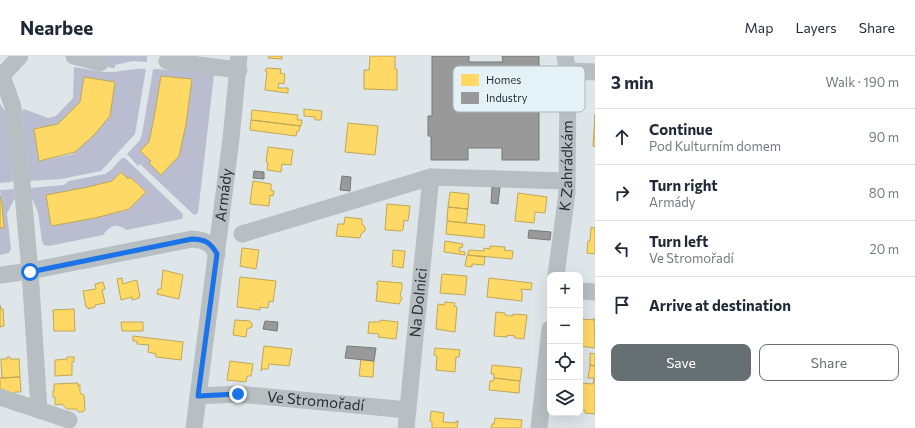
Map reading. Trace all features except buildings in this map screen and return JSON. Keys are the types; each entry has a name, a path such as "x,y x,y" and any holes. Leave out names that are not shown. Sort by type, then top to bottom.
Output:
{"street":[{"path":"19,56 1,77 13,107 22,183 30,272 39,410"},
{"path":"74,56 100,63"},
{"path":"167,61 239,63"},
{"name":"Armády","path":"194,428 217,254 239,63"},
{"path":"585,69 595,72"},
{"name":"K Zahrádkám","path":"556,272 567,181 566,112"},
{"path":"242,234 431,177 567,181"},
{"name":"Na Dolnici","path":"406,428 431,177"},
{"path":"0,275 30,272 192,239 201,239 209,243 217,254"},
{"path":"583,291 595,292"},
{"path":"539,428 548,344"},
{"name":"Ve Stromořadí","path":"198,396 238,394 408,410"},
{"path":"0,397 69,420"}],"shaded area":[{"path":"85,56 147,56 147,62 133,61 115,65 115,68 111,68"},
{"path":"74,67 109,72 146,69 135,134 101,171 61,179 30,181 22,111 24,109 48,118 56,116 73,98","holes":["84,78 115,82 110,112 93,135 73,154 40,161 34,129 58,124 80,102"]},
{"path":"153,70 175,70 214,75 198,213 194,215 140,164 138,166 127,154 140,140 142,134","holes":["161,76 192,80 186,124 179,156 161,175 149,163 151,161 140,151 149,142"]},
{"path":"0,104 7,115 13,181 0,183"},
{"path":"122,158 125,158 182,213 182,219 126,230 119,226 113,226 103,235 49,246 44,245 42,241 38,212 31,196 30,188 64,185 69,181 105,174","holes":["120,172 128,179 130,177 146,191 128,210 51,226 47,203 112,181"]},
{"path":"14,189 15,198 7,213 11,249 9,253 0,255 0,228 4,228 0,190"}],"route":[{"path":"30,272 192,239 201,239 209,243 217,254 198,396 238,394"}]}
